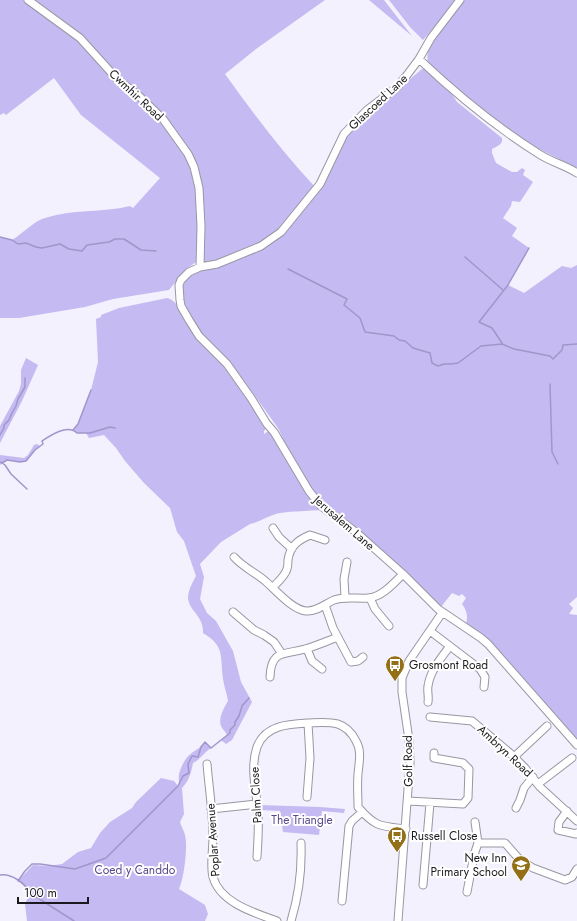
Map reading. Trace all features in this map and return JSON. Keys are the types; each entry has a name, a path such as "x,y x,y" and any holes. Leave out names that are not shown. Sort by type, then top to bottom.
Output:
{"street":[{"name":"Cwmhir Road","path":"28,0 80,38 118,79 139,96 163,119 188,154 194,167 199,188 201,226 200,267"},
{"name":"Glascoed Lane","path":"200,267 217,264 260,246 281,232 320,184 344,134 367,110 396,88 407,76 431,38 460,0"},
{"path":"419,59 483,115 540,154 577,173"},
{"name":"Jerusalem Lane","path":"200,267 189,272 181,280 179,285 182,306 199,336 227,364 247,392 267,424 274,432 308,491 322,506 357,533 403,574 442,612 488,644 577,746"},
{"path":"273,528 279,537 292,549"},
{"path":"273,587 282,578 287,570 288,558 293,545 310,535 325,540"},
{"path":"234,557 242,565 273,587 283,598 305,611 316,609 335,600 345,598 370,598 386,590 403,574"},
{"path":"345,598 344,578 347,562"},
{"path":"370,598 375,609 388,626"},
{"path":"325,605 338,637 351,662 358,661 363,657"},
{"path":"233,612 254,630 274,642 282,654"},
{"name":"Golf Road","path":"398,921 410,763 409,740 402,692 402,678 409,661 442,612"},
{"path":"430,631 480,669 485,677 484,687"},
{"path":"270,677 270,671 276,657 282,654 307,649 338,637"},
{"path":"428,702 430,678 436,666 450,646"},
{"path":"307,649 312,661 322,669"},
{"name":"Ambryn Road","path":"430,717 472,721 514,757 538,784 567,811 576,817"},
{"name":"Palm Close","path":"257,857 258,830 254,758 257,746 260,742 271,730 281,725 328,721 339,724 348,730 356,740 360,752 358,807 362,812"},
{"path":"307,798 310,758 308,723"},
{"path":"514,757 547,726"},
{"path":"408,801 463,804 468,798 469,769 463,764 434,758 434,753"},
{"path":"538,784 572,758"},
{"name":"Poplar Avenue","path":"207,764 213,837 213,878 221,890 236,904 260,918 277,921"},
{"path":"516,808 524,788 533,778"},
{"path":"423,885 430,802"},
{"path":"211,809 257,804"},
{"path":"567,811 559,822 558,830 577,833"},
{"path":"342,901 349,826 352,821 362,812 373,823 406,829"},
{"path":"468,892 474,855 478,844 475,822"},
{"path":"291,921 300,884 301,843"},
{"path":"478,844 505,843 520,860 533,868 565,880 572,877 577,869"}],"green space":[{"path":"0,0 25,0 76,36 155,115 187,157 195,177 199,211 198,259 186,269 169,290 113,299 85,307 19,318 0,318 0,237 12,240 37,222 55,215 109,210 130,206 133,208 160,178 81,115 54,78 6,115 4,113 0,115"},
{"path":"31,0 325,0 256,49 225,74 268,132 315,187 280,228 264,242 213,262 203,263 199,178 195,160 187,146 117,77 81,35"},
{"path":"369,0 384,0 412,36"},
{"path":"389,0 457,0 423,40 410,27"},
{"path":"462,0 577,0 577,168 529,144 493,119 430,65 428,62 428,55 434,38"},
{"path":"422,69 425,69 439,80 457,102 502,138 501,144 492,149 496,163 512,172 517,172 522,168 525,170 523,175 533,182 520,202 512,201 511,206 503,218 517,228 512,236 529,248 508,285 524,293 562,266 571,268 577,265 577,597 569,604 573,608 569,614 577,615 577,740 495,647 482,635 466,624 467,613 462,604 466,598 462,594 459,596 452,593 441,607 360,532 329,509 311,488 296,466 278,428 231,363 201,332 188,312 182,296 183,286 186,280 194,272 220,265 267,247 281,236 301,212 354,126"},
{"path":"167,298 175,302 192,332 221,362 236,382 267,427 264,434 270,430 300,483 311,499 322,510 280,513 250,524 221,542 200,564 204,577 200,599 207,613 216,621 233,651 241,682 252,702 232,740 226,744 221,740 227,735 221,726 220,720 228,701 223,679 220,652 215,642 203,633 201,622 189,603 189,592 196,576 184,541 177,532 170,508 144,483 104,435 89,438 86,433 77,433 73,430 78,424 91,390 98,362 96,319 101,317 101,315 119,308"},
{"path":"26,358 38,365 22,401 0,443 0,426 19,391 21,384 21,370"},
{"path":"37,444 40,446 26,461 20,462 7,460 0,465 0,455 24,458 28,455 34,445"},
{"name":"Coed y Canddo","path":"205,742 211,748 193,763 189,777 182,788 184,814 180,822 186,840 186,854 179,889 205,905 208,914 205,921 27,921 25,904 30,893 26,886 18,881 33,865 48,866 62,864 78,852 91,848 100,833 110,822 132,808 136,802 161,778 174,781 178,786 179,774 186,758"},
{"name":"The Triangle","path":"259,805 345,809 344,813 322,811 319,835 283,832 280,811 260,810"}],"waterway":[{"path":"0,237 12,240 18,244 26,243 42,248 60,244 69,249 82,251 87,245 109,242 115,239 124,239 141,250 156,251"},
{"path":"502,343 492,328 479,322 508,285 529,248"},
{"path":"465,257 503,290"},
{"path":"288,269 347,299 344,305 360,318 365,332 394,336 399,340 405,341 413,348 430,353 432,363 438,366 458,363 481,346 502,344 514,349 550,356 553,359 562,350 563,345 577,344"},
{"path":"0,435 25,387 25,378"},
{"path":"550,384 552,452 558,464"},
{"path":"73,430 78,424 91,390"},
{"path":"0,462 2,463 7,460 20,462 26,461 35,450 43,444 42,441 59,431 69,430 77,433 90,433 110,427 115,428"},
{"path":"2,463 27,489"},
{"path":"18,881 32,864 75,869 106,858 178,786 183,776 189,773 188,764 192,756 198,757 201,747 205,742 211,748 230,733 230,730 235,725 242,706 249,698"},
{"path":"0,875 13,877 25,886 30,893 74,921"}],"place":[{"name":"Grosmont Road","path":"395,682"},
{"name":"Russell Close","path":"397,853"},
{"name":"New Inn Primary School","path":"521,882"}]}
